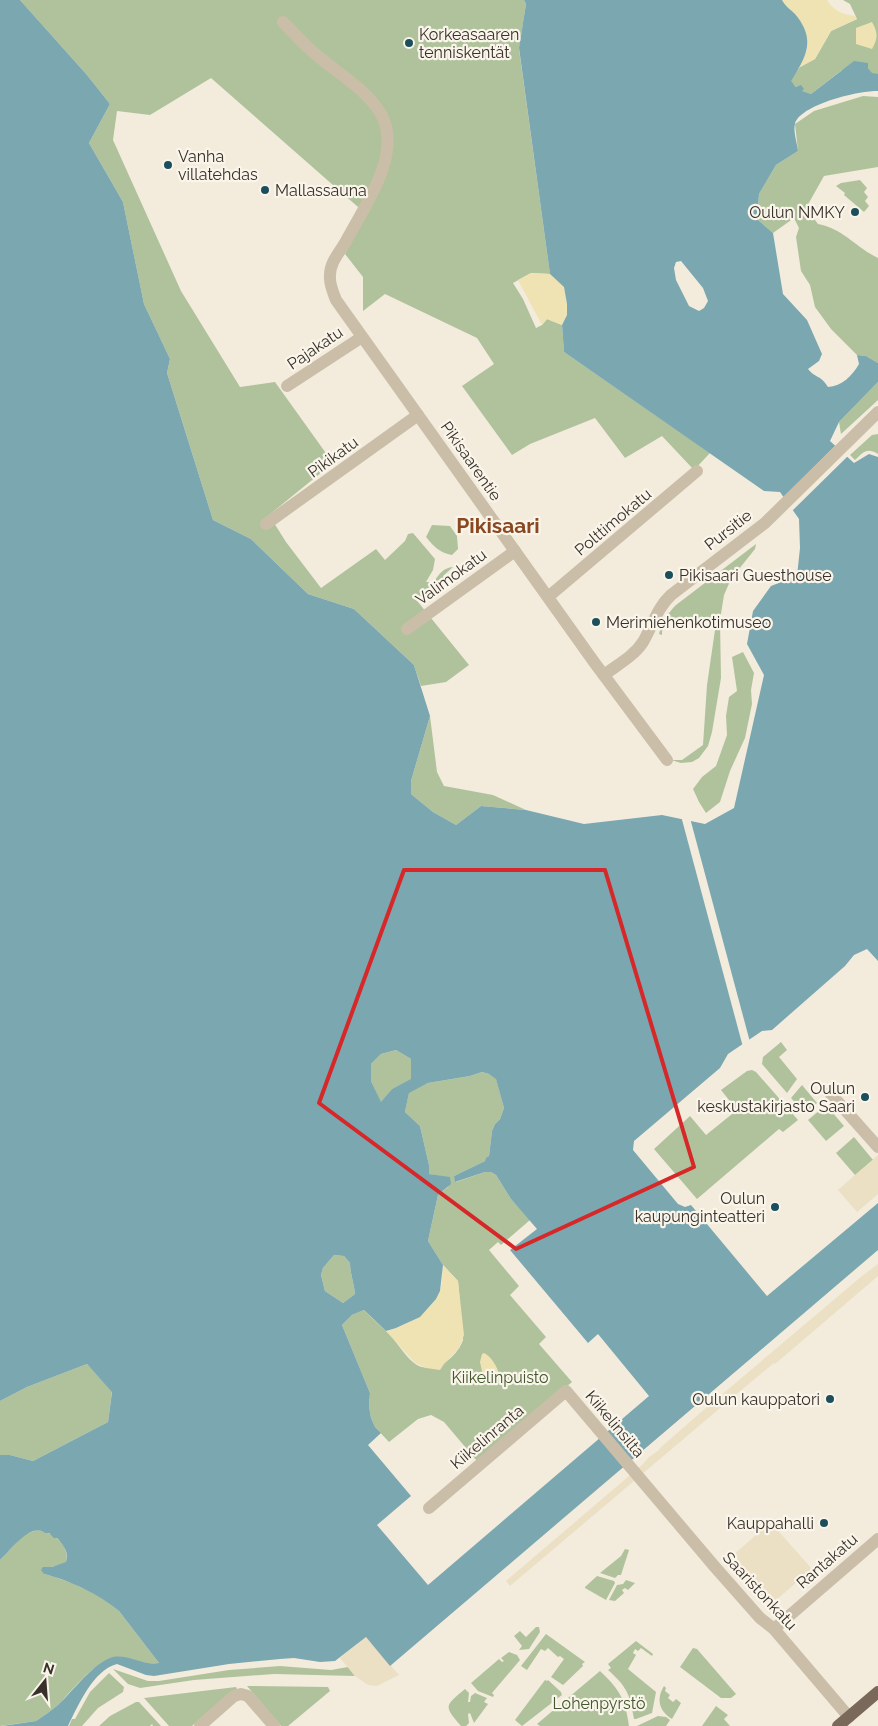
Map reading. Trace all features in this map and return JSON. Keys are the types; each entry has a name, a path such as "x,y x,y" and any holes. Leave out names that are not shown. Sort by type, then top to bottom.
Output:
{"main road":[{"path":"838,1726 853,1721 878,1692"}],"street":[{"name":"Pikisaarentie","path":"284,22 311,51 374,104 381,115 387,131 388,154 377,183 346,242 333,262 330,273 331,289 336,300 667,760"},
{"name":"Pajakatu","path":"287,386 362,336"},
{"name":"Pursitie","path":"604,675 631,656 642,643 654,617 671,595 765,523 878,412"},
{"name":"Pikikatu","path":"266,524 418,415"},
{"name":"Polttimokatu","path":"548,597 698,471"},
{"name":"Valimokatu","path":"407,629 515,551"},
{"path":"830,1093 878,1147"},
{"name":"Kiikelinsilta","path":"566,1391 639,1478"},
{"name":"Kiikelinranta","path":"429,1508 566,1391"},
{"name":"Saaristonkatu","path":"639,1478 760,1618 774,1629 853,1721"},
{"name":"Rantakatu","path":"774,1629 878,1539"},
{"path":"200,1726 234,1696 241,1694 248,1696 274,1726"}],"highlighted area":[{"path":"404,870 605,870 694,1167 516,1249 319,1103"}],"green space":[{"path":"20,0 524,0 526,4 519,49 550,274 531,273 513,283 523,299 536,328 547,319 562,325 564,352 710,453 694,470 662,436 625,458 595,418 530,444 512,455 462,386 494,364 477,338 385,294 363,311 363,277 345,254 366,214 211,78 150,115 117,111 113,140 181,291 240,387 275,382 333,463 269,515 286,542 321,588 376,549 385,560 405,541 408,534 413,533 435,559 433,570 426,582 434,582 442,572 453,567 443,576 446,581 430,593 414,597 469,665 446,682 421,686 414,665 354,609 308,594 251,539 213,520 167,373 170,359 144,304 123,202 89,143 110,104 87,75"},
{"path":"843,0 878,0 878,74 872,74 868,68 842,70 811,94 801,91 790,81 800,67 815,59 831,31 857,19 850,4"},
{"path":"863,96 878,97 878,167 824,176 806,208 818,224 835,230 878,258 878,363 866,356 857,355 831,329 815,307 810,285 801,271 796,237 799,228 794,218 773,233 757,219 759,194 776,165 798,151 795,124 814,111"},
{"path":"860,180 867,188 864,192 868,197 865,201 869,206 864,212 836,186 841,183"},
{"path":"878,382 878,400 841,434 839,422"},
{"path":"878,434 878,454 865,451 855,460 850,455 872,435"},
{"path":"432,525 450,526 457,536 458,549 452,555 438,549 426,537"},
{"path":"756,544 755,549 731,579 724,595 720,620 721,678 708,746 699,758 692,762 681,763 671,760 682,760 703,745 707,685 716,623 670,617 662,631 662,635 659,634 662,626 676,605"},
{"path":"743,652 754,673 751,690 752,704 745,738 730,771 720,802 706,813 693,789 702,777 716,766 727,735 726,716 729,697 737,691 732,657"},
{"path":"430,716 437,772 444,786 493,795 526,810 481,806 456,825 433,812 411,794 411,781"},
{"path":"781,1042 787,1050 779,1057 797,1079 787,1093 762,1064 763,1057"},
{"path":"396,1050 411,1059 411,1080 392,1089 381,1103 371,1081 371,1064 381,1054"},
{"path":"752,1070 756,1072 798,1120 783,1132 779,1129 697,1199 654,1149 690,1116 706,1135 737,1110 721,1090 747,1071"},
{"name":"Kiikelinpuisto","path":"482,1072 496,1078 504,1108 500,1119 492,1131 489,1156 485,1161 454,1176 456,1182 485,1172 491,1172 496,1175 511,1199 530,1220 501,1245 498,1242 489,1250 519,1286 510,1295 546,1337 539,1344 572,1382 477,1461 444,1422 431,1415 418,1419 389,1442 375,1427 371,1418 369,1406 370,1393 342,1325 352,1315 364,1310 390,1335 414,1363 421,1367 436,1367 443,1364 460,1347 463,1340 458,1281 443,1265 428,1241 438,1195 448,1187 450,1178 429,1174 429,1165 420,1126 405,1112 409,1092 428,1083 470,1076"},
{"path":"802,1085 817,1103 805,1114 791,1098"},
{"path":"826,1105 844,1126 826,1141 808,1120"},
{"path":"854,1137 873,1160 855,1175 836,1153"},
{"path":"334,1255 344,1256 350,1263 355,1294 343,1303 325,1291 321,1275 323,1268"},
{"path":"87,1364 112,1391 108,1422 33,1461 10,1455 0,1455 0,1401 27,1387"},
{"path":"36,1530 54,1536 66,1550 66,1563 52,1567 44,1574 83,1588 119,1611 159,1663 153,1664 123,1659 110,1660 96,1667 58,1705 36,1721 0,1726 0,1560 22,1536"},
{"path":"625,1549 629,1550 621,1575 615,1578 600,1573 621,1556"},
{"path":"597,1576 614,1581 615,1583 606,1600 585,1588"},
{"path":"626,1580 635,1583 628,1590 625,1588 622,1590 624,1593 615,1601 609,1600 617,1585 623,1584"},
{"path":"536,1627 539,1627 540,1632 529,1649 519,1650 522,1646 514,1636 520,1631 526,1637"},
{"path":"546,1634 585,1662 563,1685 551,1677 564,1659 560,1656 558,1657 548,1648 545,1651 541,1649 527,1670 521,1666"},
{"path":"636,1641 653,1654 652,1656 641,1648 638,1651 635,1649 633,1653 636,1655 628,1669 656,1692 652,1713 634,1719 627,1692 620,1681 608,1670 611,1668 608,1664"},
{"path":"693,1648 697,1649 736,1694 731,1698 721,1698 680,1667"},
{"path":"509,1652 517,1655 520,1660 492,1693 493,1697 478,1691 471,1683 499,1659 502,1662 504,1661 501,1658"},
{"path":"280,1666 331,1670 348,1667 355,1676 274,1674 194,1680 140,1688 128,1684 113,1669 148,1681 159,1681 229,1670"},
{"name":"Lohenpyrstö","path":"600,1671 617,1690 626,1709 629,1726 540,1726 537,1724"},
{"path":"109,1673 124,1687 123,1692 98,1708 82,1726 69,1726 90,1692"},
{"path":"545,1680 548,1680 562,1695 522,1726 515,1720"},
{"path":"247,1686 328,1687 330,1691 288,1726 281,1726"},
{"path":"664,1686 666,1688 665,1691 670,1695 668,1698 673,1702 676,1699 681,1703 672,1719 664,1712 660,1704 660,1696"},
{"path":"236,1687 237,1689 192,1726 169,1726 144,1698"},
{"path":"465,1689 469,1693 468,1702 470,1702 471,1696 475,1693 487,1698 484,1702 488,1704 474,1723 470,1713 468,1714 469,1723 466,1726 461,1726 451,1714 449,1706 453,1699"},
{"path":"139,1702 161,1726 153,1726 152,1724 150,1726 99,1726 110,1716"},
{"path":"716,1706 728,1715 724,1719 730,1726 702,1726"},
{"path":"658,1716 666,1717 670,1720 666,1726 637,1726"}],"sand":[{"path":"782,0 827,0 842,13 855,16 857,19 831,31 815,59 800,67 807,50 793,13 784,6"},
{"path":"872,22 876,36 872,49 856,44 856,28"},
{"path":"531,273 550,274 564,287 567,315 562,325 547,319 542,325 518,280"},
{"path":"443,1265 458,1281 464,1335 459,1348 440,1370 426,1368 415,1363 386,1331 410,1322 429,1307 440,1290"},
{"path":"484,1353 495,1365 499,1374 498,1378 489,1380 483,1376 480,1362"}],"shaded area":[{"path":"878,1155 878,1194 857,1212 838,1190"},
{"path":"878,1264 878,1276 510,1586 506,1581 700,1413"},
{"path":"773,1525 812,1569 768,1607 733,1566 736,1563 731,1557 765,1527"},
{"path":"366,1637 399,1675 377,1686 368,1685 355,1676 340,1658"}],"water":[{"path":"0,0 20,0 87,75 110,104 89,143 123,202 144,304 170,359 167,373 213,520 251,539 308,594 354,609 414,665 430,716 411,781 411,794 433,812 456,825 481,806 526,810 584,824 662,815 705,824 734,808 764,675 747,644 753,611 771,586 797,576 800,548 799,519 780,492 764,491 564,352 562,325 567,315 567,304 564,287 550,274 519,48 526,4 524,0 782,0 802,23 807,40 805,55 791,81 796,87 801,85 804,89 802,91 811,94 854,61 868,63 868,68 872,73 878,74 878,91 858,93 831,100 818,105 799,117 795,124 798,151 776,165 759,194 757,219 773,233 783,294 807,320 822,354 819,361 808,369 823,380 828,387 838,385 853,373 859,364 857,355 866,356 878,363 878,382 839,422 830,441 854,463 869,454 878,457 878,961 867,949 854,955 845,966 772,1030 762,1031 728,1054 720,1068 634,1141 633,1150 678,1204 685,1207 691,1205 767,1296 878,1203 878,1250 390,1666 366,1637 335,1661 320,1662 294,1658 280,1659 229,1664 154,1676 146,1675 117,1664 101,1673 94,1681 87,1690 68,1726 2,1726 36,1721 58,1705 98,1665 113,1657 159,1663 119,1611 103,1599 84,1589 44,1574 41,1570 43,1567 52,1567 66,1562 67,1555 65,1549 57,1538 39,1530 33,1531 21,1539 0,1560 0,1455 10,1455 33,1461 108,1422 112,1392 87,1364 27,1387 0,1401","holes":["681,261 703,288 708,301 704,308 699,311 689,306 676,280 674,268 676,262","396,1050 411,1059 411,1079 392,1089 381,1102 371,1081 371,1064 381,1054","482,1072 496,1079 504,1108 500,1119 492,1131 489,1156 485,1161 454,1176 455,1182 485,1172 491,1172 496,1175 511,1199 537,1229 510,1250 588,1343 598,1334 649,1396 428,1585 377,1525 411,1496 368,1445 381,1433 375,1427 371,1418 369,1406 370,1393 342,1325 352,1315 364,1310 386,1331 420,1317 436,1299 440,1291 443,1265 428,1241 438,1195 451,1184 450,1177 429,1174 429,1165 420,1126 405,1112 409,1093 428,1083 470,1076","334,1255 344,1256 350,1263 355,1294 343,1303 325,1291 321,1275 323,1268"]}],"pier":[{"path":"837,444 849,455 791,512 782,499"},
{"path":"681,816 690,818 750,1042 743,1047"},
{"path":"878,1251 878,1254 638,1458 637,1456"}],"place":[{"name":"Korkeasaaren tenniskentät","path":"409,43"},
{"name":"Vanha villatehdas","path":"168,165"},
{"name":"Mallassauna","path":"265,190"},
{"name":"Oulun NMKY","path":"855,212"},
{"name":"Pikisaari Guesthouse","path":"669,575"},
{"name":"Merimiehenkotimuseo","path":"596,622"},
{"name":"Oulun keskustakirjasto Saari","path":"865,1097"},
{"name":"Oulun kaupunginteatteri","path":"775,1207"},
{"name":"Oulun kauppatori","path":"830,1399"},
{"name":"Kauppahalli","path":"824,1523"}],"district":[{"name":"Pikisaari","path":"498,525"}]}
